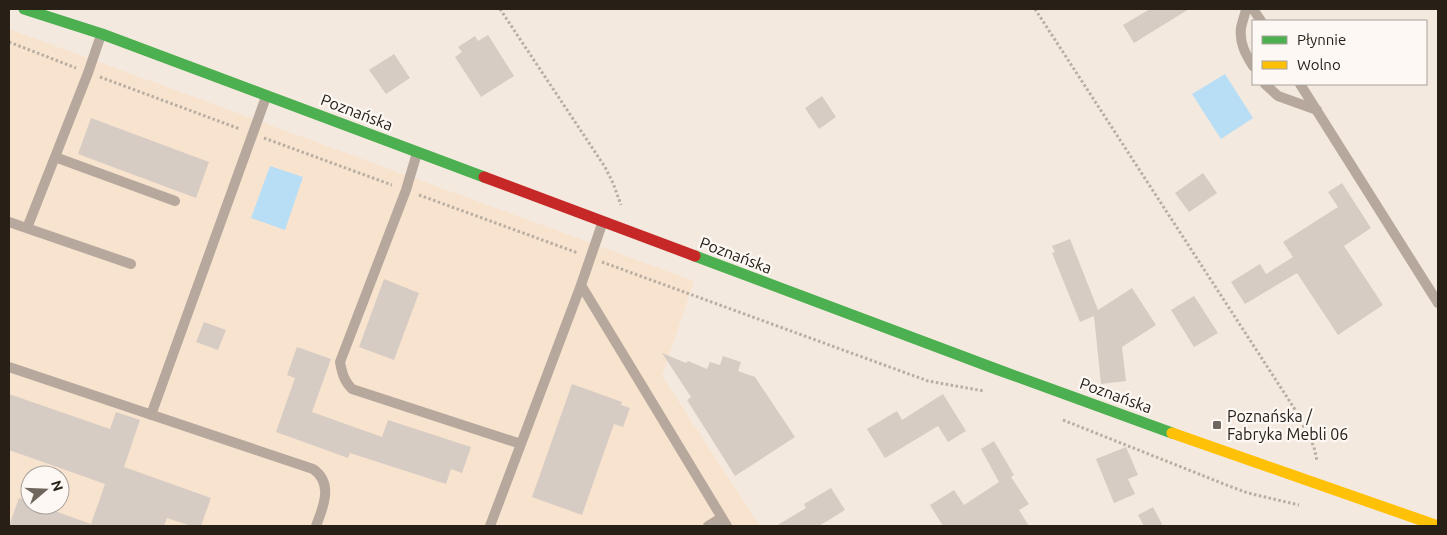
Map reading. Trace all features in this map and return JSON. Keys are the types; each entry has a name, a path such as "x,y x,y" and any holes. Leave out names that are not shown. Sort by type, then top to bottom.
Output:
{"street":[{"name":"Poznańska","path":"24,9 102,34 987,366 1438,526"}],"lane":[{"path":"1246,9 1241,28 1241,41 1252,64"},
{"path":"1253,9 1260,20"},
{"path":"27,228 102,34"},
{"path":"1266,85 1278,96 1317,110"},
{"path":"1301,85 1438,303"},
{"path":"151,416 267,96"},
{"path":"418,152 406,190 340,362 342,374 346,383 352,389 521,444"},
{"path":"55,157 175,201"},
{"path":"9,222 131,264"},
{"path":"490,526 603,222"},
{"path":"581,285 724,522 708,526"},
{"path":"9,367 314,469 320,473 326,487 324,507 316,526"}],"path":[{"path":"500,9 605,167 621,202 621,229"},
{"path":"1035,9 1296,411 1314,447 1319,471 1318,485"},
{"path":"9,42 253,134 928,382 986,392"},
{"path":"1062,420 1248,493 1300,505"}],"shaded area":[{"path":"9,29 694,281 662,376 760,526 9,526"}],"water":[{"path":"1225,74 1253,118 1221,139 1192,94"},
{"path":"270,166 303,177 285,230 251,218"}],"building":[{"path":"1150,9 1189,9 1134,43 1123,25"},
{"path":"488,35 514,76 481,97 455,57 462,52 458,47 475,36 478,41"},
{"path":"394,54 410,78 386,94 369,70"},
{"path":"822,96 836,117 819,129 805,108"},
{"path":"91,118 209,162 196,198 78,154"},
{"path":"1203,173 1217,193 1189,212 1175,193"},
{"path":"1342,183 1371,228 1344,246 1383,305 1338,335 1297,273 1245,304 1231,282 1260,264 1266,274 1293,257 1283,242 1338,207 1328,192"},
{"path":"1070,239 1098,310 1132,288 1156,325 1122,347 1126,381 1101,384 1094,316 1080,322 1052,253 1055,252 1052,246"},
{"path":"384,279 419,293 394,360 359,347"},
{"path":"1194,296 1218,333 1194,347 1171,310"},
{"path":"204,322 226,330 218,350 196,342"},
{"path":"297,347 331,359 312,412 382,437 388,420 471,447 462,473 451,469 446,484 350,453 348,458 276,432 295,378 287,375"},
{"path":"662,353 707,369 710,362 720,365 723,356 741,362 738,371 755,377 795,437 735,476 687,400 691,397"},
{"path":"572,384 622,402 621,405 630,408 623,427 614,424 582,515 532,497"},
{"path":"9,394 110,429 116,412 140,420 124,467 211,498 201,526 191,526 167,518 164,526 9,526 19,498 20,515 66,515 91,524 105,484 70,472 70,465 51,465 9,450"},
{"path":"943,394 966,431 948,442 938,426 885,458 867,429 897,411 902,420"},
{"path":"994,441 1014,475 1011,477 1029,504 1019,510 1029,526 943,526 930,505 954,490 964,505 999,482 981,449"},
{"path":"1126,447 1138,475 1128,479 1135,494 1114,503 1096,459"},
{"path":"831,488 845,510 819,526 776,526 806,508 804,504"},
{"path":"1153,507 1163,526 1144,526 1138,515"}],"traffic: fast":[{"path":"24,9 102,34 484,177"},
{"path":"695,256 1172,433"}],"traffic: slow":[{"path":"1172,433 1438,526"}],"traffic: jam":[{"path":"484,177 695,256"}],"place":[{"name":"Poznańska / Fabryka Mebli 06","path":"1217,425"}]}
